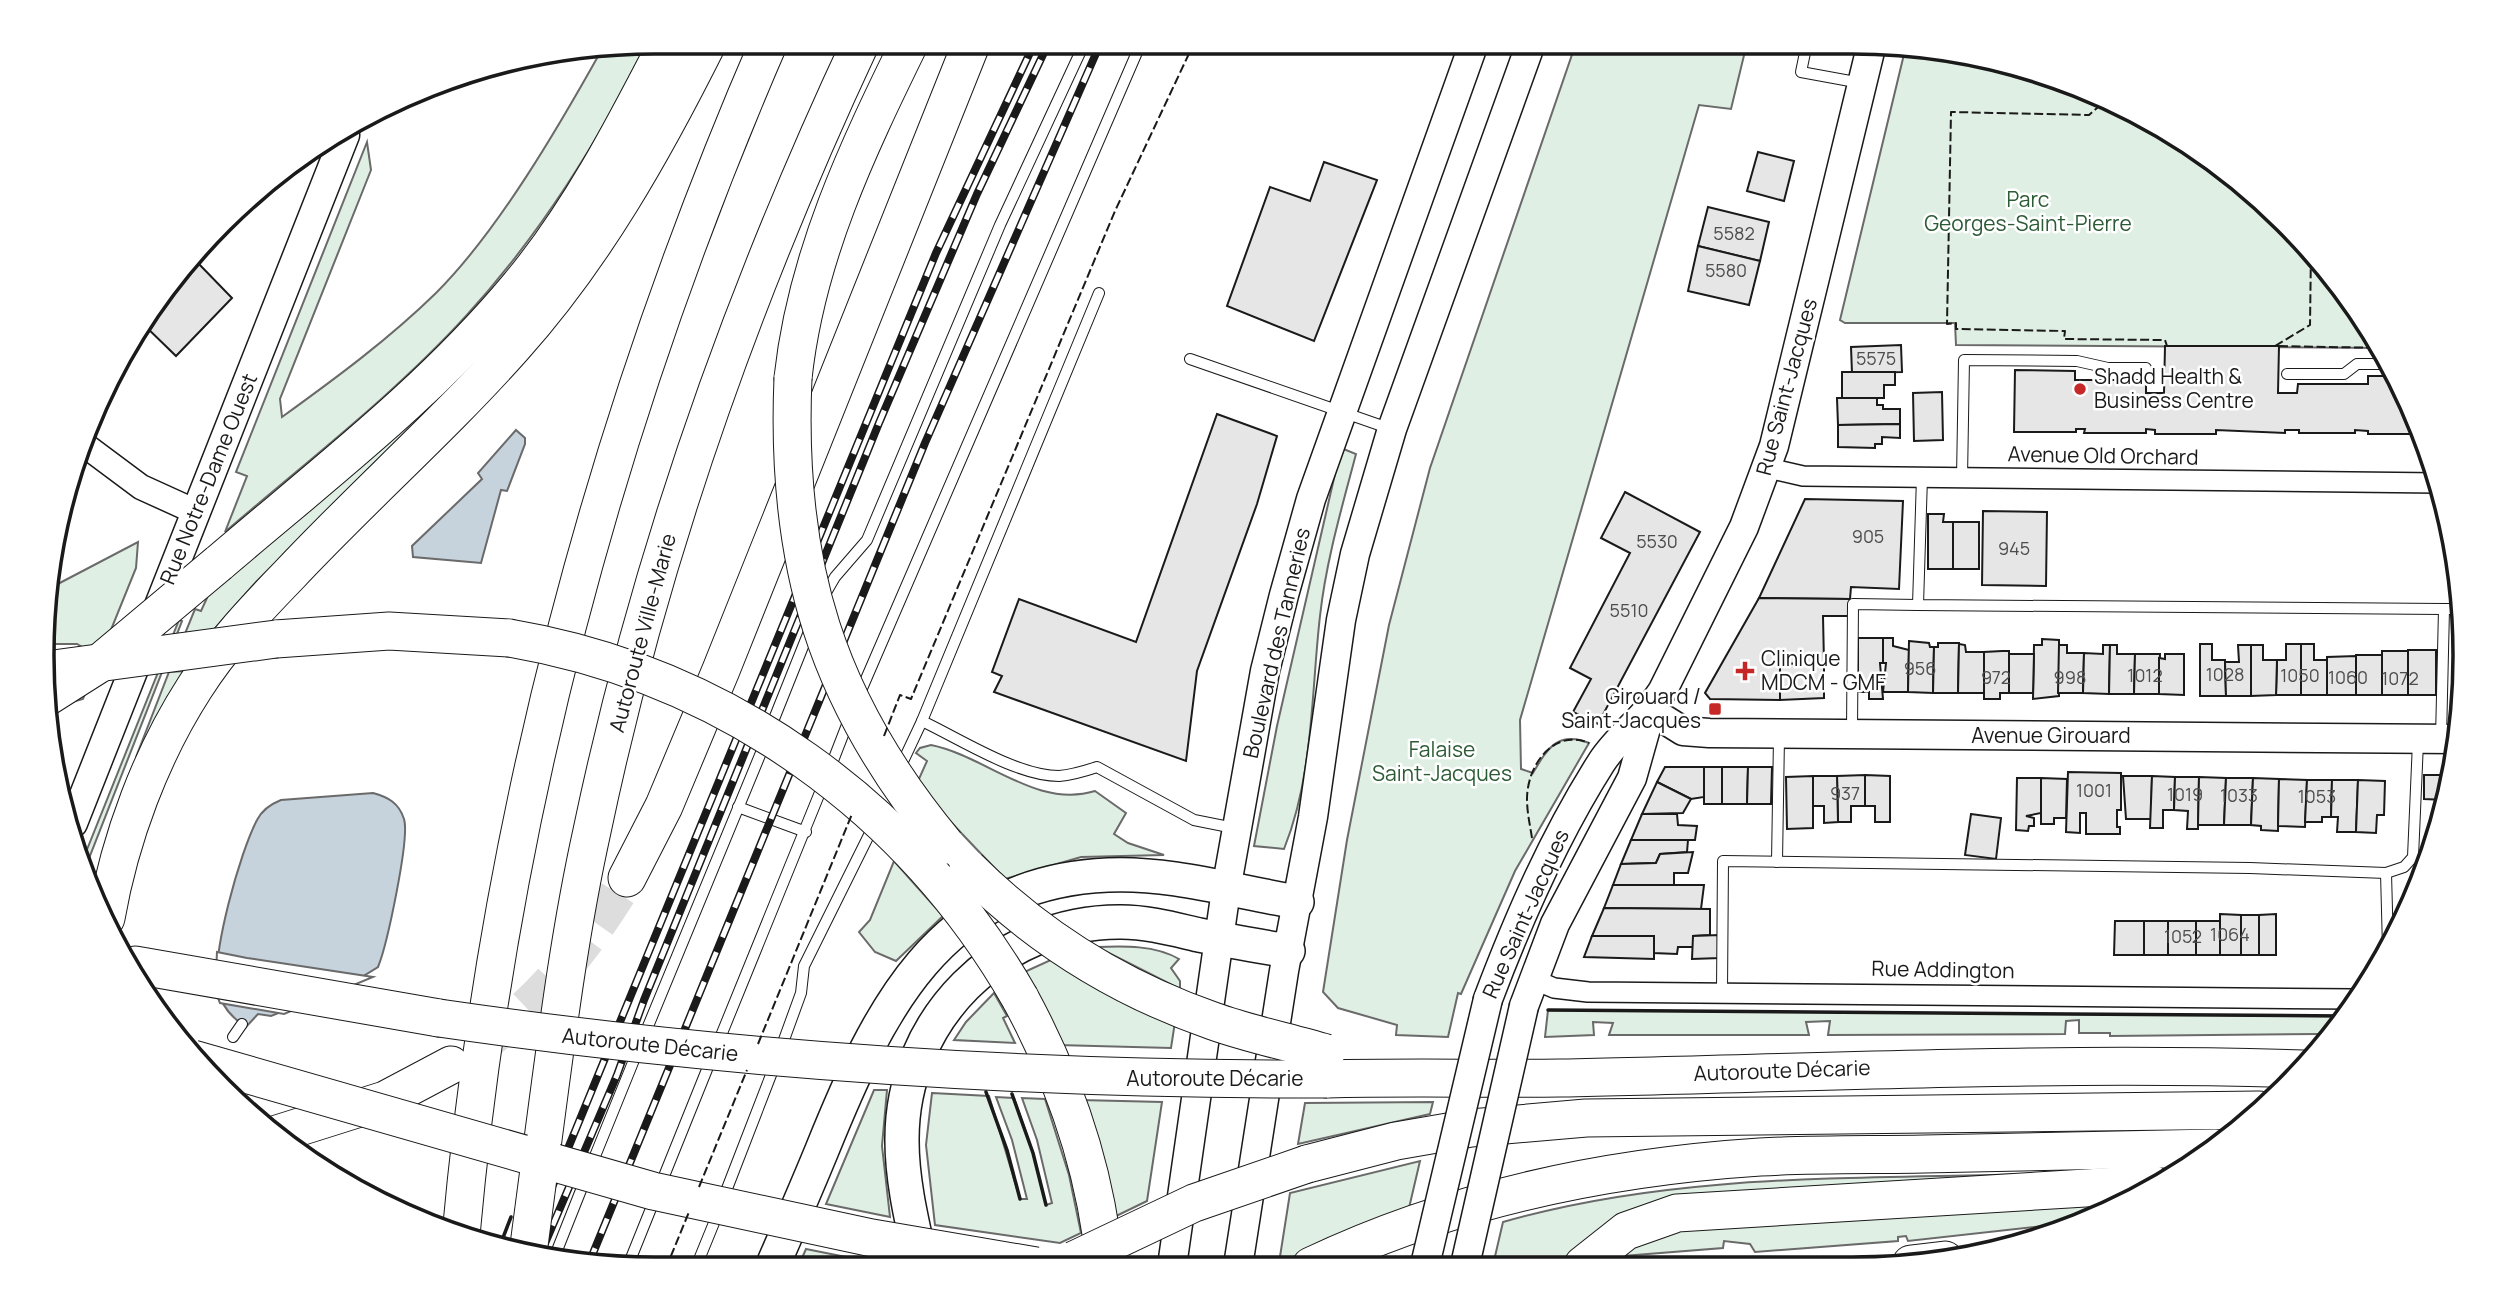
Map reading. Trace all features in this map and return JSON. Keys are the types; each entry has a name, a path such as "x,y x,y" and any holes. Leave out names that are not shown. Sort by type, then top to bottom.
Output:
{"highway":[{"path":"56,691 96,666 219,563 397,411 468,344 542,256 589,186 660,54"},
{"path":"109,906 130,825 160,752 194,688 262,603 482,381 538,317 585,255 634,181 702,54"},
{"path":"462,1225 479,1073 506,902 572,608 656,329 764,54"},
{"name":"Autoroute Ville-Marie","path":"529,1243 541,1147 587,856 624,693 689,473 745,314 804,170 856,54"},
{"path":"904,54 851,166 818,251 804,306 793,378 794,504 822,631 852,705 877,752 957,857 1041,931 1124,984 1327,1066"},
{"path":"627,878 664,806 721,670 967,54"},
{"path":"55,669 276,639 389,631 509,638 579,653 664,682 723,708 801,756 862,803 920,859 979,932 1020,998 1052,1062 1073,1119 1096,1207 1083,1257"},
{"path":"776,1257 842,1100 879,1023 914,970 957,928 1016,895 1084,877 1125,875 1297,902"},
{"path":"920,1257 903,1161 905,1098 910,1075 929,1033 959,990 984,967 1021,943 1077,925 1143,923 1288,951"},
{"name":"Autoroute Décarie","path":"141,966 439,1018 711,1052 1094,1077 1327,1066 1407,1077 1559,1078 1841,1069 2174,1065 2289,1069"},
{"path":"2174,1065 2306,1050"},
{"path":"216,1065 653,1191 872,1238 984,1257"},
{"path":"287,1131 384,1100 451,1065"},
{"path":"1094,1257 1194,1203 1307,1164 1459,1130 1586,1118 2245,1110"},
{"path":"1331,1257 1371,1239 1474,1204 1564,1183 1645,1169 1762,1157 2196,1148"},
{"path":"1592,1257 1616,1237 1650,1220 1690,1211 2135,1185"}],"main road":[{"name":"Boulevard des Tanneries","path":"1173,1257 1226,890 1265,671 1311,499 1470,54"},
{"path":"1239,1257 1346,599 1368,501 1527,54"},
{"name":"Rue Saint-Jacques","path":"1467,1257 1524,1006 1533,979 1569,894 1632,778 1651,711 1723,571 1768,468 1869,55"},
{"name":"Rue Notre-Dame Ouest","path":"76,815 342,143"},
{"name":"Rue Saint-Jacques","path":"1427,1257 1488,999 1525,905 1566,822 1603,760 1651,711"},
{"name":"Avenue Girouard","path":"1651,711 1683,731 1852,735 2439,739"}],"street":[{"path":"91,449 152,493 196,512"},
{"name":"Avenue Old Orchard","path":"1768,468 1803,476 2427,483"},
{"name":"Rue Addington","path":"1533,979 1554,988 1588,992 1722,991 2345,999"}],"lane":[{"path":"558,1249 827,587 867,540 1000,225 1080,54"},
{"path":"632,1256 924,541 1136,54"},
{"path":"1805,54 1801,72 1862,84"},
{"path":"889,793 922,721 1099,293"},
{"path":"1190,359 1392,429"},
{"path":"1962,478 1964,360 2077,361 2108,368 2146,368"},
{"path":"2287,374 2344,374 2357,363 2377,364"},
{"path":"1918,605 1922,477"},
{"path":"1852,735 1853,604 2450,609"},
{"path":"1722,991 1723,861 2250,868 2386,873 2404,867 2413,857 2439,739 2444,609"},
{"path":"922,721 1017,766 1044,775 1061,776 1097,767 1194,820 1238,829"},
{"path":"1777,862 1779,734"},
{"path":"700,1257 794,1015 804,966 883,805"},
{"path":"738,807 806,832"},
{"path":"2386,873 2387,928"},
{"path":"233,1037 242,1024"}],"green space":[{"name":"Falaise Saint-Jacques","path":"1572,54 1744,54 1731,109 1699,105 1520,720 1521,769 1533,773 1543,756 1561,740 1589,743 1515,871 1461,994 1458,993 1448,1037 1396,1035 1397,1025 1338,1008 1323,992 1347,840 1389,625 1430,468"},
{"path":"643,55 566,186 519,253 466,316 409,373 349,427 225,532 247,476 236,472 367,142 371,170 280,399 282,417 381,342 436,293 482,240 526,178 597,57"},
{"name":"Parc Georges-Saint-Pierre","path":"1903,57 1969,66 2045,86 2117,116 2186,156 2218,178 2277,230 2329,289 2368,348 1956,345 1955,323 1845,323 1840,320"},
{"path":"421,404 427,410 256,582 211,633 184,636 195,609 201,611 207,598 199,594"},
{"path":"1341,448 1356,454 1326,575 1310,734 1301,792 1284,849 1254,846 1277,726"},
{"path":"138,542 136,568 83,699 72,702 89,651 77,644 55,644 58,584"},
{"path":"179,620 182,621 89,858 87,851"},
{"path":"186,671 136,757 169,672"},
{"path":"931,745 972,759 1012,779 1052,793 1073,795 1095,791 1126,813 1114,834 1128,843 1164,855 1081,857 1005,879 946,817 918,781 927,761 916,753 920,748"},
{"path":"894,861 943,916 896,961 875,952 859,932 870,920"},
{"path":"1097,947 1150,949 1170,954 1179,959 1171,968 1180,981 1180,989"},
{"path":"1055,958 1175,1022 1171,1048 1057,1045 1020,974"},
{"path":"994,993 1007,1016 1003,1018 1015,1043 954,1040 966,1022"},
{"path":"1548,1010 2333,1016 2319,1034 2110,1036 2110,1033 2079,1033 2079,1020 2066,1021 2065,1034 1828,1035 1830,1021 1806,1022 1809,1035 1609,1035 1613,1023 1593,1022 1594,1035 1545,1037"},
{"path":"874,1090 887,1090 882,1146 890,1217 826,1204"},
{"path":"932,1093 989,1096 1020,1199 1027,1199 1012,1140 996,1097 1014,1098 1033,1153 1046,1205 1052,1203 1037,1140 1022,1098 1045,1099 1069,1175 1081,1233 1060,1243 935,1225 926,1145"},
{"path":"1080,1100 1162,1102 1147,1201 1110,1219"},
{"path":"1433,1102 1430,1114 1298,1144 1305,1103"},
{"path":"1420,1161 1409,1208 1293,1257 1280,1257 1290,1193"},
{"path":"2027,1174 1760,1196 1589,1257 1495,1257 1503,1222 1567,1206 1697,1187 1829,1178"},
{"path":"2107,1199 2040,1226 1908,1241 1906,1236 1898,1237 1898,1241 1755,1252 1750,1244 1724,1241 1723,1248 1610,1257 1659,1231"},
{"path":"806,1249 846,1257 802,1257"}],"shaded area":[{"path":"516,430 525,438 525,444 507,491 501,490 481,563 413,557 412,546 482,479 478,473"},
{"path":"373,793 396,805 402,813 405,830 397,892 378,967 347,986 271,1016 258,1014 246,1027 224,1006 219,995 217,973 229,904 243,855 257,820 267,808 281,800"}],"pier":[{"path":"217,952 373,977 284,1014 220,1003 215,990"}],"building":[{"path":"1758,152 1794,161 1784,201 1747,191"},
{"path":"1324,162 1377,180 1314,341 1227,306 1270,187 1310,201"},
{"path":"1708,207 1769,222 1760,261 1698,246"},
{"path":"1698,246 1760,261 1749,305 1688,291"},
{"path":"199,264 232,298 176,356 150,331"},
{"path":"1901,345 1902,372 1852,373 1851,347"},
{"name":"Shadd Health & Business Centre","path":"2165,346 2279,346 2278,393 2297,393 2298,384 2368,384 2368,376 2383,376 2410,434 2368,434 2368,431 2355,430 2355,433 2299,433 2299,430 2285,430 2285,433 2216,430 2216,434 2155,434 2155,430 2146,429 2146,433 2084,433 2085,429 2076,429 2076,432 2014,432 2015,370 2075,371 2075,380 2146,380 2146,393 2164,393"},
{"path":"1842,372 1895,372 1895,385 1884,385 1884,398 1842,398"},
{"path":"1942,392 1943,440 1914,441 1913,393"},
{"path":"1837,398 1877,398 1877,405 1883,405 1883,409 1900,409 1900,424 1838,425"},
{"path":"1217,414 1277,436 1257,504 1197,671 1186,761 994,692 1002,676 992,672 1019,599 1136,642"},
{"path":"1900,424 1900,438 1882,437 1882,444 1875,444 1875,448 1838,447 1838,425"},
{"path":"1625,492 1700,532 1598,724 1573,712 1591,679 1570,668 1630,553 1601,538"},
{"path":"1805,499 1903,501 1899,589 1851,587 1850,599 1759,598"},
{"path":"1983,511 2047,512 2046,586 1982,585"},
{"path":"1928,514 1944,514 1943,522 1953,522 1953,569 1928,569"},
{"path":"1953,522 1979,522 1979,569 1953,569"},
{"path":"1759,598 1850,599 1850,616 1823,616 1824,663 1780,664 1780,700 1710,699 1705,693"},
{"path":"1858,638 1883,638 1883,663 1880,663 1883,699 1869,699 1869,692 1858,692"},
{"path":"1883,638 1893,638 1893,646 1909,650 1908,692 1883,692 1886,663 1883,663"},
{"path":"2042,639 2059,640 2059,696 2033,699 2034,645 2042,645"},
{"path":"1909,641 1929,643 1930,647 1934,647 1933,693 1908,692"},
{"path":"1938,643 1959,643 1958,693 1933,693 1934,647 1938,647"},
{"path":"1959,644 1965,645 1966,652 1984,652 1984,693 1958,693"},
{"path":"2200,644 2212,644 2212,660 2225,660 2226,696 2200,696"},
{"path":"2286,644 2301,644 2301,695 2276,695 2277,660 2286,660"},
{"path":"2301,644 2314,644 2314,660 2327,660 2327,695 2301,695"},
{"path":"2059,645 2067,645 2067,653 2084,653 2083,693 2058,693"},
{"path":"2103,645 2110,645 2109,694 2083,693 2084,653 2103,654"},
{"path":"2110,645 2117,645 2117,654 2135,654 2134,694 2109,694"},
{"path":"2238,645 2251,645 2251,696 2226,696 2225,662 2239,662"},
{"path":"2251,645 2263,645 2263,660 2277,660 2276,695 2251,696"},
{"path":"2408,650 2436,650 2436,695 2408,695"},
{"path":"2009,651 2009,693 2000,693 2000,699 1984,699 1984,652"},
{"path":"2382,651 2408,651 2408,695 2382,695"},
{"path":"2009,654 2034,654 2033,693 2009,693"},
{"path":"2135,654 2160,654 2159,694 2134,694"},
{"path":"2165,654 2184,654 2184,695 2159,694 2159,658 2165,659"},
{"path":"2356,655 2382,655 2382,695 2356,695"},
{"path":"2356,656 2356,695 2327,695 2327,657"},
{"path":"1824,663 1824,698 1780,700 1780,664"},
{"path":"1665,767 1704,767 1704,797 1691,799 1657,782"},
{"path":"1704,767 1722,767 1722,804 1704,804"},
{"path":"1722,767 1748,767 1747,804 1722,804"},
{"path":"1748,767 1772,767 1771,804 1747,804"},
{"path":"2068,772 2121,773 2121,810 2117,810 2117,827 2120,827 2120,834 2086,834 2086,813 2080,813 2080,833 2066,832"},
{"path":"1865,775 1865,806 1851,806 1851,822 1838,822 1837,776"},
{"path":"1865,775 1890,776 1890,822 1875,822 1875,806 1865,806"},
{"path":"2424,775 2441,775 2435,799 2424,799"},
{"path":"1813,776 1813,828 1787,829 1786,777"},
{"path":"1813,776 1837,776 1838,822 1824,823 1824,806 1813,806"},
{"path":"2123,776 2152,776 2151,819 2126,819"},
{"path":"2152,776 2175,777 2174,810 2163,810 2163,828 2150,828"},
{"path":"2175,777 2199,777 2198,829 2187,829 2188,811 2174,810"},
{"path":"2199,777 2226,778 2224,825 2198,825"},
{"path":"2017,778 2041,778 2041,813 2026,816 2034,818 2034,826 2029,826 2028,831 2016,830"},
{"path":"2041,778 2067,779 2066,818 2054,818 2054,824 2041,824"},
{"path":"2226,778 2253,778 2251,825 2224,825"},
{"path":"2253,778 2279,779 2278,831 2261,830 2261,826 2251,825"},
{"path":"2279,779 2307,780 2305,827 2278,826"},
{"path":"2307,780 2332,780 2331,817 2322,817 2322,822 2305,822"},
{"path":"2332,780 2358,780 2356,832 2337,832 2338,817 2331,817"},
{"path":"2358,780 2385,781 2384,815 2377,815 2376,833 2356,832"},
{"path":"1657,782 1691,799 1683,813 1642,814"},
{"path":"1642,814 1677,814 1678,825 1697,826 1695,840 1631,840"},
{"path":"1971,814 2001,818 1996,859 1965,855"},
{"path":"1631,840 1688,840 1687,852 1660,854 1656,863 1621,864"},
{"path":"1693,852 1688,873 1674,873 1674,885 1613,885 1621,864 1656,863 1660,854"},
{"path":"1613,885 1704,885 1701,909 1604,908"},
{"path":"1604,908 1710,909 1710,935 1693,936 1693,947 1678,947 1677,954 1653,953 1654,936 1592,936"},
{"path":"2220,914 2241,915 2241,955 2220,955"},
{"path":"2276,914 2276,955 2259,955 2259,915"},
{"path":"2241,915 2259,915 2259,955 2241,955"},
{"path":"2115,921 2144,921 2144,955 2114,955"},
{"path":"2144,921 2168,921 2168,955 2144,955"},
{"path":"2168,921 2196,921 2196,955 2168,955"},
{"path":"2196,921 2220,921 2220,955 2196,955"},
{"path":"1719,935 1720,958 1692,959 1693,936"},
{"path":"1592,936 1654,936 1654,959 1584,957"}],"tunnel":[{"path":"484,1043 526,1008 564,968 627,878"}],"railway":[{"path":"529,1243 936,253 1029,54"},
{"path":"544,1246 617,1075 644,1000 879,423 977,194 1043,54"},
{"path":"593,1253 925,443 1096,54"}],"fence":[{"path":"884,736 900,695 911,699 1115,211 1189,54"},
{"path":"2098,107 2089,115 1951,112 1947,324 1956,323 1956,329 2065,331 2064,339 2165,340 2167,346"},
{"path":"2275,346 2310,325 2311,267"},
{"path":"2279,346 2367,348"},
{"path":"1532,838 1527,799 1528,787 1537,763 1544,753 1564,741 1589,743"},
{"path":"758,1044 852,814"},
{"path":"699,1187 747,1070"},
{"path":"671,1257 689,1212"}],"wall":[{"path":"1548,1010 2333,1016"},
{"path":"986,1092 1007,1150 1020,1199"},
{"path":"1012,1094 1033,1153 1046,1205"},
{"path":"503,1237 511,1217"}],"place":[{"name":"Shadd Health & Business Centre","path":"2080,389"},
{"name":"Clinique MDCM - GMF","path":"1745,671"},
{"name":"Girouard / Saint-Jacques","path":"1715,709"}]}
